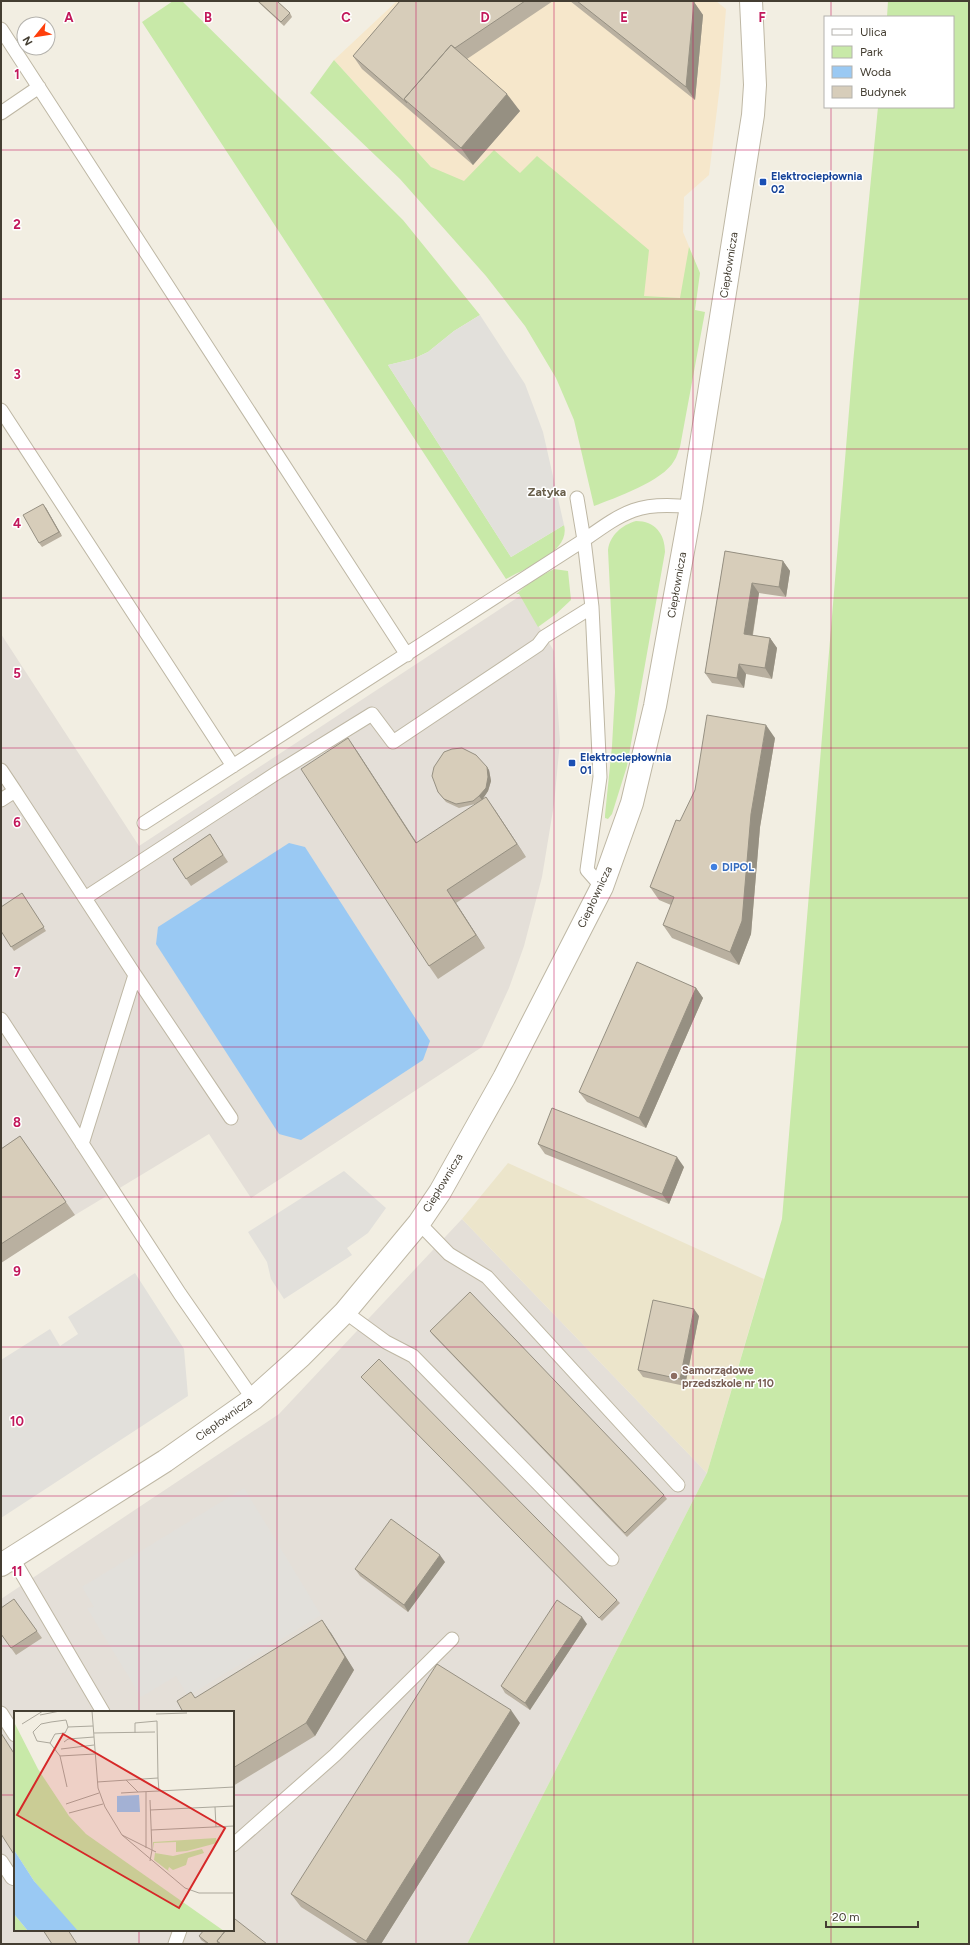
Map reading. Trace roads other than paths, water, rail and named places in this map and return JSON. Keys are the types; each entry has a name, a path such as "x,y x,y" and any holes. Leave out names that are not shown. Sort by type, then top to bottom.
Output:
{"street":[{"name":"Ciepłownicza","path":"7,1561 165,1461 253,1399 345,1312 419,1223 440,1192 504,1078 602,887 632,803 655,706 691,507 753,115 755,77 751,1"}],"lane":[{"path":"1,29 407,655"},
{"path":"1,113 39,88"},
{"path":"1,410 233,766"},
{"path":"577,498 584,540 592,607 600,777 587,870 602,887"},
{"path":"144,823 407,655 610,522 634,509 667,504 691,507"},
{"path":"85,898 278,772 372,714 393,742 538,645 544,637 592,607"},
{"path":"1,770 134,975 231,1118"},
{"path":"1,800 14,791"},
{"path":"82,1144 134,975"},
{"path":"1,1019 180,1294 253,1399"},
{"path":"419,1223 449,1254 487,1277 678,1485"},
{"path":"345,1312 386,1342 413,1356 612,1559"},
{"path":"7,1561 102,1711"},
{"path":"234,1844 335,1755 452,1639"},
{"path":"1,1713 14,1733"},
{"path":"1,1861 12,1878 14,1879"},
{"path":"175,1944 180,1931"}],"water":[{"path":"289,843 305,847 430,1041 423,1060 301,1140 279,1134 156,944 158,927"}],"place":[{"name":"Elektrociepłownia 02","path":"763,182"},
{"name":"Elektrociepłownia 01","path":"572,763"},
{"name":"DIPOL","path":"714,867"},
{"name":"Samorządowe przedszkole nr 110","path":"674,1376"}],"district":[{"name":"Zatyka","path":"547,492"}]}
